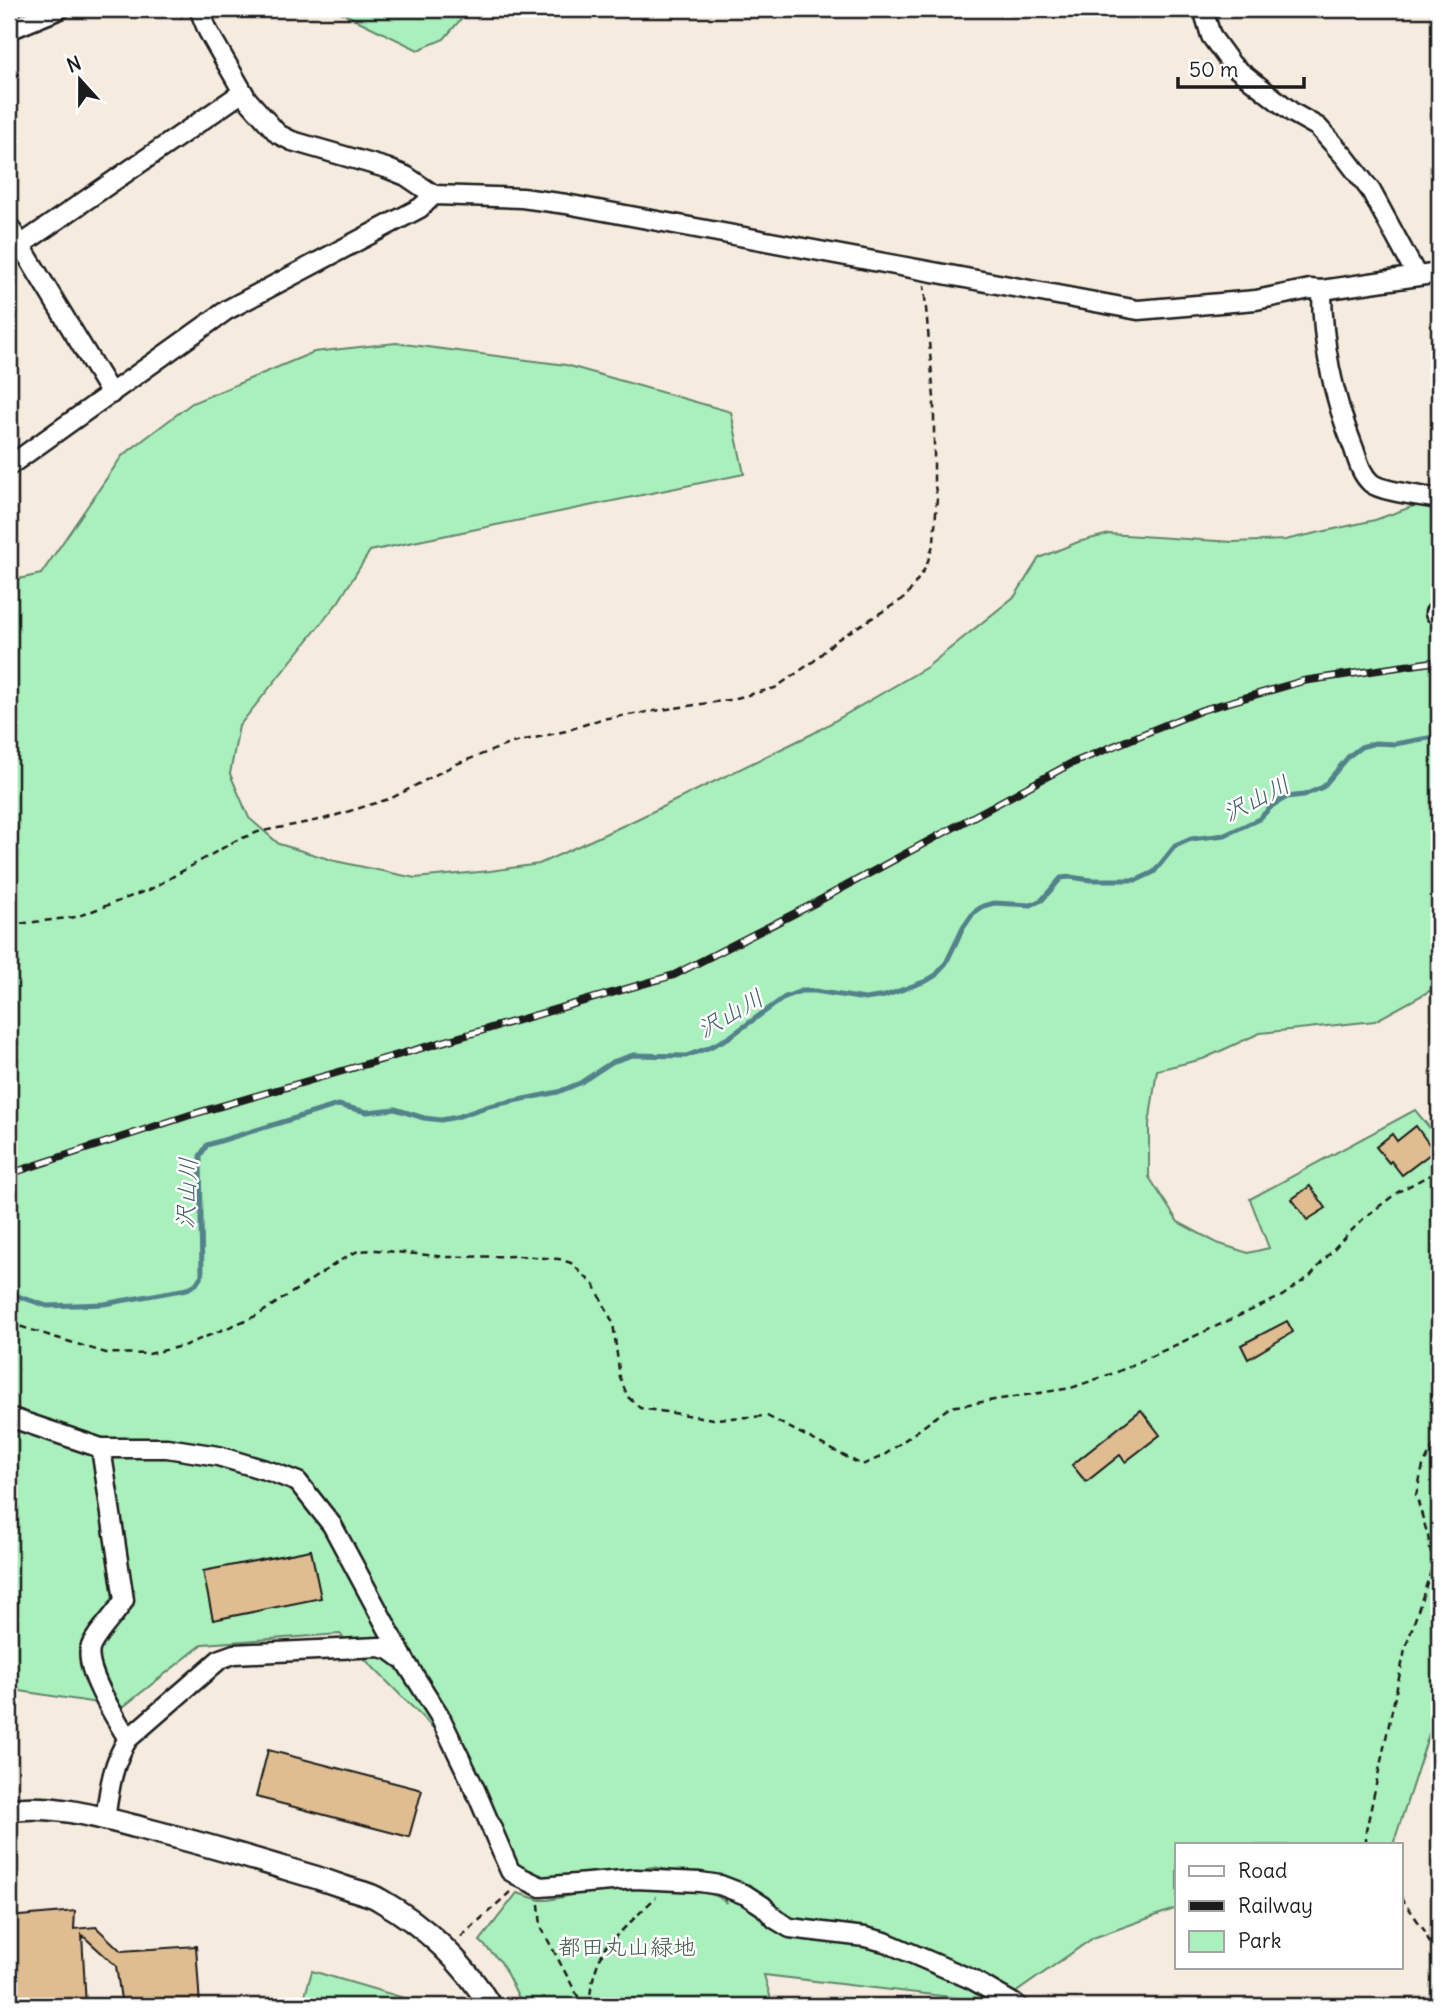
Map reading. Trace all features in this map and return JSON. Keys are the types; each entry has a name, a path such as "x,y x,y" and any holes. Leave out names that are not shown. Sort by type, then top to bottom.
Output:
{"street":[{"path":"9,30 60,9"},
{"path":"199,9 208,31 243,92 278,134 292,141 386,168 406,176 434,195 523,198 566,204 1138,310 1256,300 1310,289 1322,290 1439,273"},
{"path":"1203,9 1211,36 1232,65 1293,113 1318,127 1345,156 1371,191 1417,276"},
{"path":"15,249 243,92"},
{"path":"9,466 227,310 419,208 434,195"},
{"path":"9,226 15,249 111,394"},
{"path":"1322,290 1325,341 1342,420 1363,473 1372,484 1402,493 1439,499"},
{"path":"9,1417 101,1448 167,1448 218,1456 298,1482 332,1525 405,1661 439,1715 510,1871 520,1877 541,1887 635,1879 720,1885 746,1895 790,1928 885,1942 973,1980 1018,2006"},
{"path":"101,1448 124,1600 116,1614 97,1635 90,1650 90,1663 97,1685 128,1739"},
{"path":"105,1820 111,1780 121,1749 128,1739 220,1659 234,1654 379,1647 390,1650 405,1661"},
{"path":"9,1810 26,1808 65,1811 105,1820 217,1848 377,1898 406,1916 437,1941 475,1982 490,2006"}],"path":[{"path":"9,925 76,917 151,888 234,841 258,832 324,819 392,797 454,765 512,743 566,731 601,719 729,700 775,688 814,661 835,641 906,597 926,567 934,542 937,497 934,481 934,398 925,291 920,270"},
{"path":"9,1323 106,1353 149,1354 186,1345 258,1315 358,1251 559,1259 571,1263 595,1286 613,1323 620,1378 628,1397 640,1408 713,1419 767,1416 862,1465 883,1456 950,1407 1071,1388 1117,1372 1282,1296 1310,1276 1366,1217 1398,1192 1439,1170"},
{"path":"1366,1843 1366,1831 1405,1650 1433,1565 1416,1495 1423,1466 1439,1434"},
{"path":"460,1938 508,1895"},
{"path":"589,2006 593,1973 607,1945 659,1895"},
{"path":"1402,1898 1424,1930 1439,1963"},
{"path":"539,1908 541,1927 583,2006"}],"green space":[{"path":"334,9 467,9 467,12 444,39 418,50"},
{"name":"都田丸山緑地","path":"396,343 566,365 731,412 744,474 370,551 339,601 239,726 230,774 249,818 279,844 335,861 415,878 539,864 812,734 927,667 1015,596 1039,558 1078,542 1109,534 1233,542 1285,540 1375,520 1439,497 1439,986 1375,1021 1260,1033 1203,1059 1157,1070 1149,1124 1149,1177 1178,1222 1217,1243 1248,1253 1269,1248 1250,1199 1415,1110 1439,1139 1439,1703 1394,1843 1175,1843 1175,1909 1093,1938 1001,2003 764,1975 773,2006 523,2006 501,1962 480,1941 517,1893 547,1900 605,1888 669,1887 704,1892 727,1903 718,1878 652,1867 565,1885 516,1872 440,1735 340,1634 203,1644 123,1707 14,1690 9,1683 9,581 41,574 122,456 192,403 314,352"},
{"path":"312,1971 418,2002 420,2006 302,2006"}],"building":[{"path":"1416,1126 1434,1151 1402,1175 1376,1147 1392,1134 1397,1141"},
{"path":"1310,1186 1326,1208 1307,1220 1292,1199"},
{"path":"1287,1321 1293,1332 1248,1359 1241,1345"},
{"path":"1141,1410 1160,1435 1125,1462 1120,1455 1086,1482 1072,1465"},
{"path":"311,1550 321,1598 213,1620 203,1571"},
{"path":"268,1750 422,1790 409,1837 256,1797"},
{"path":"75,1911 74,1929 96,1927 121,1951 196,1946 200,2006 122,2006 116,1966 82,1935 86,2006 9,2006 9,1917"}],"waterway":[{"name":"沢山川","path":"9,1293 47,1306 104,1304 187,1289 196,1284 202,1275 200,1156 207,1145 338,1105 367,1112 395,1109 441,1120 457,1117 489,1106 558,1092 580,1083 612,1062 633,1055 686,1056 708,1048 728,1038 785,997 801,991 865,999 885,996 936,975 946,963 963,928 974,912 983,906 994,903 1031,905 1042,900 1061,878 1137,880 1154,872 1175,846 1191,839 1225,835 1259,819 1273,805 1287,797 1304,795 1323,787 1349,756 1361,747 1439,736"}],"railway":[{"path":"9,1174 190,1115 674,975 813,904 1070,764 1202,710 1303,681 1439,661"}]}
